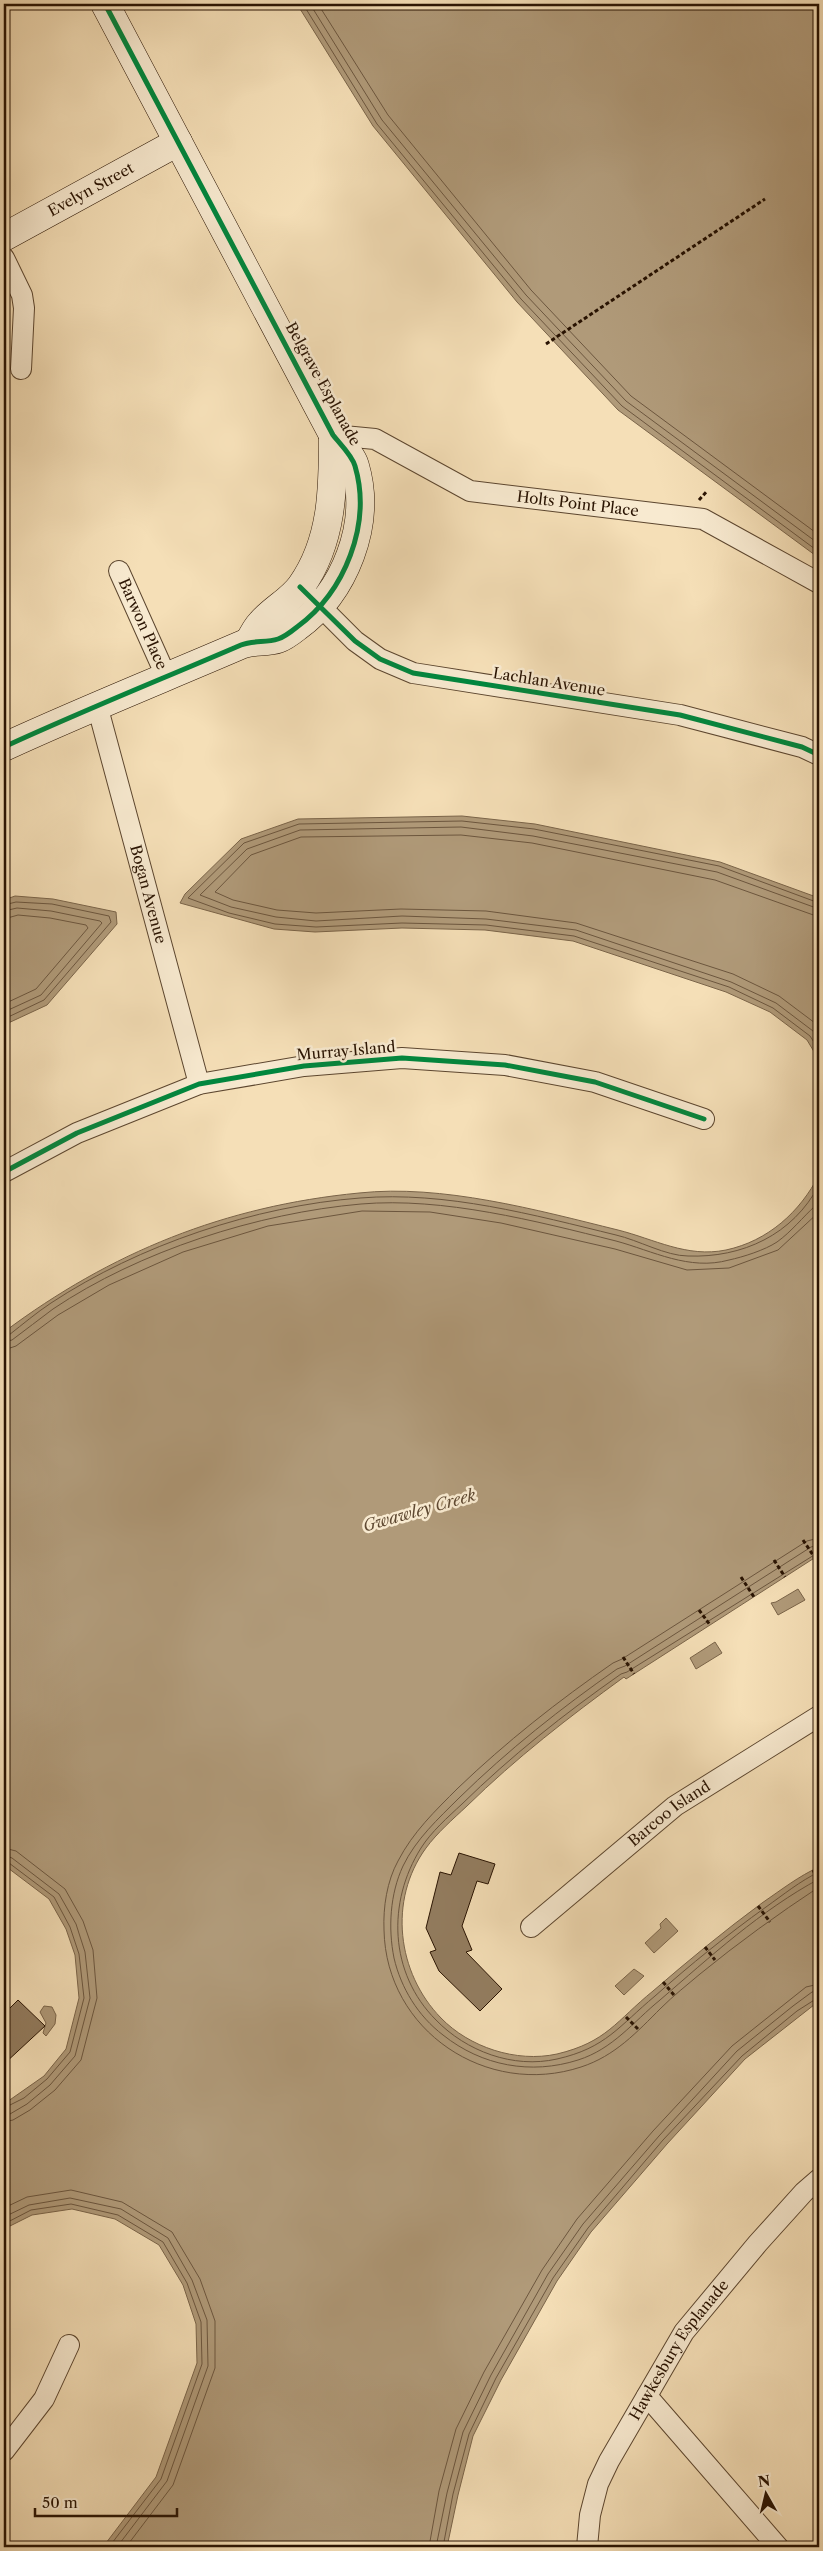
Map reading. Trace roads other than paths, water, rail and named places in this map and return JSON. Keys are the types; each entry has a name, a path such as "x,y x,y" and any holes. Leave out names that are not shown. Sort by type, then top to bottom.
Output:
{"street":[{"name":"Belgrave Esplanade","path":"4,747 97,705 248,642 278,639 298,627 320,607 346,566 359,522 360,503 354,464 334,435 105,4"},
{"name":"Evelyn Street","path":"4,237 178,142"},
{"path":"4,258 22,295 24,308 21,369"},
{"name":"Belgrave Esplanade","path":"248,642 261,622 279,609 300,587 318,557 327,529 333,487 334,435"},
{"name":"Holts Point Place","path":"334,435 375,439 470,491 703,519 819,583"},
{"name":"Barwon Place","path":"120,571 166,676"},
{"name":"Lachlan Avenue","path":"300,587 355,641 380,659 413,673 680,715 802,747 819,755"},
{"name":"Bogan Avenue","path":"97,705 199,1084"},
{"name":"Murray Island","path":"4,1172 77,1132 199,1084 304,1066 402,1058 505,1065 594,1082 704,1119"},
{"name":"Barcoo Island","path":"531,1927 675,1806 819,1716"},
{"name":"Hawkesbury Esplanade","path":"587,2547 590,2516 598,2484 609,2461 684,2332 708,2301 804,2192 819,2179"},
{"path":"4,2451 44,2399 69,2345"},
{"path":"647,2396 778,2547"}],"water":[{"path":"297,4 819,4 819,558 618,410 517,302 373,126"},
{"path":"462,816 535,824 720,862 819,898 819,1060 807,1040 770,1012 726,992 573,941 485,930 402,928 315,932 274,929 180,903 185,894 241,839 298,819"},
{"path":"15,896 53,899 116,912 117,924 47,1005 4,1025 4,900"},
{"name":"Gwawley Creek","path":"819,1175 819,1555 626,1679 624,1677 524,1755 451,1821 426,1848 414,1868 406,1890 402,1913 403,1936 407,1958 415,1980 426,2000 441,2018 452,2028 479,2045 510,2054 541,2056 574,2049 600,2037 734,1924 790,1884 819,1867 819,2001 745,2059 667,2144 591,2232 557,2281 501,2380 473,2436 447,2547 103,2547 156,2477 197,2363 196,2324 183,2285 159,2245 115,2219 72,2209 32,2215 4,2229 4,2104 44,2076 66,2049 79,1998 75,1955 66,1929 49,1899 4,1865 4,1332 86,1278 128,1256 171,1237 262,1209 310,1199 391,1191 456,1195 522,1207 618,1230 684,1250 712,1252 741,1246 769,1232 792,1213"},
{"path":"798,1589 805,1600 778,1615 771,1603"},
{"path":"715,1642 722,1653 696,1669 690,1658"},
{"path":"666,1918 678,1931 654,1953 645,1943 661,1928 660,1924"},
{"path":"634,1969 644,1976 624,1995 615,1986"},
{"path":"44,2006 52,2007 56,2015 55,2024 46,2036 43,2033 46,2023 40,2012"}]}
